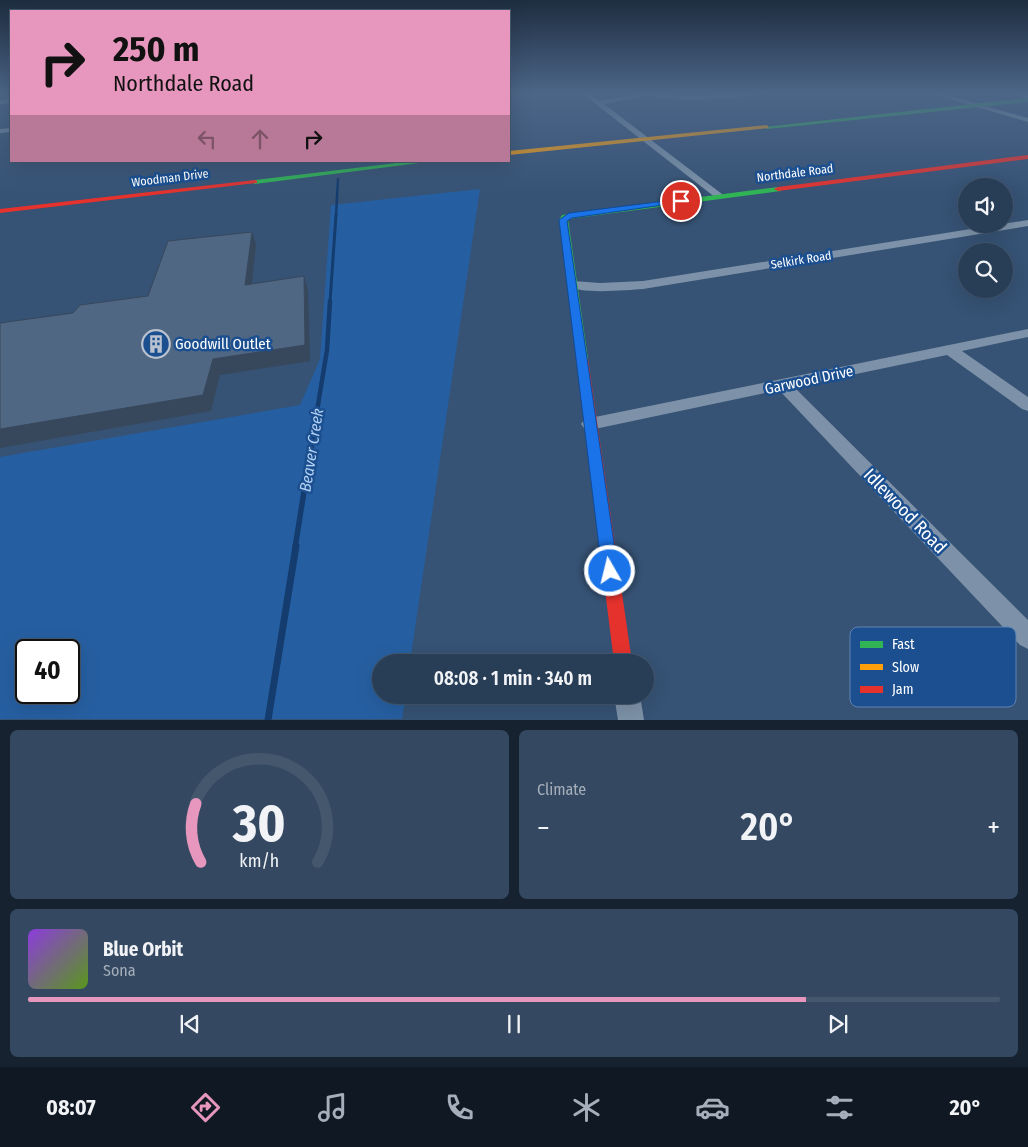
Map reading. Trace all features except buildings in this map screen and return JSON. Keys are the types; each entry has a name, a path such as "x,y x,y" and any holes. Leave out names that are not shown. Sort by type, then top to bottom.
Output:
{"main road":[{"path":"510,153 758,128"},
{"name":"Northdale Road","path":"573,285 563,220 565,217 1028,157"},
{"name":"Woodman Drive","path":"0,211 423,162"},
{"path":"573,285 622,654"}],"street":[{"path":"631,128 719,196"},
{"name":"Selkirk Road","path":"573,285 608,287 643,285 1028,223"},
{"name":"Garwood Drive","path":"590,424 783,386 1028,333"},
{"path":"950,350 1028,405"},
{"name":"Idlewood Road","path":"783,386 1028,638"},
{"path":"628,704 630,720"}],"shaded area":[{"path":"480,189 411,654 372,654 372,704 404,704 402,719 0,719 0,457 300,405 320,359 331,205"}],"waterway":[{"name":"Beaver Creek","path":"336,216 338,179"},
{"name":"Beaver Creek","path":"330,302 336,215"},
{"name":"Beaver Creek","path":"317,411 327,350 330,301"},
{"name":"Beaver Creek","path":"295,548 317,410"},
{"name":"Beaver Creek","path":"268,720 296,546"}],"traffic: fast":[{"path":"255,182 424,162"},
{"path":"582,359 563,220 565,217 778,189"}],"traffic: slow":[{"path":"510,153 761,128"}],"traffic: jam":[{"path":"778,189 1028,157"},
{"path":"0,211 255,182"},
{"path":"582,359 622,654"}],"place":[{"name":"Goodwill Outlet","path":"156,344"}],"route":[{"path":"610,571 563,220 569,216 681,201"}]}
